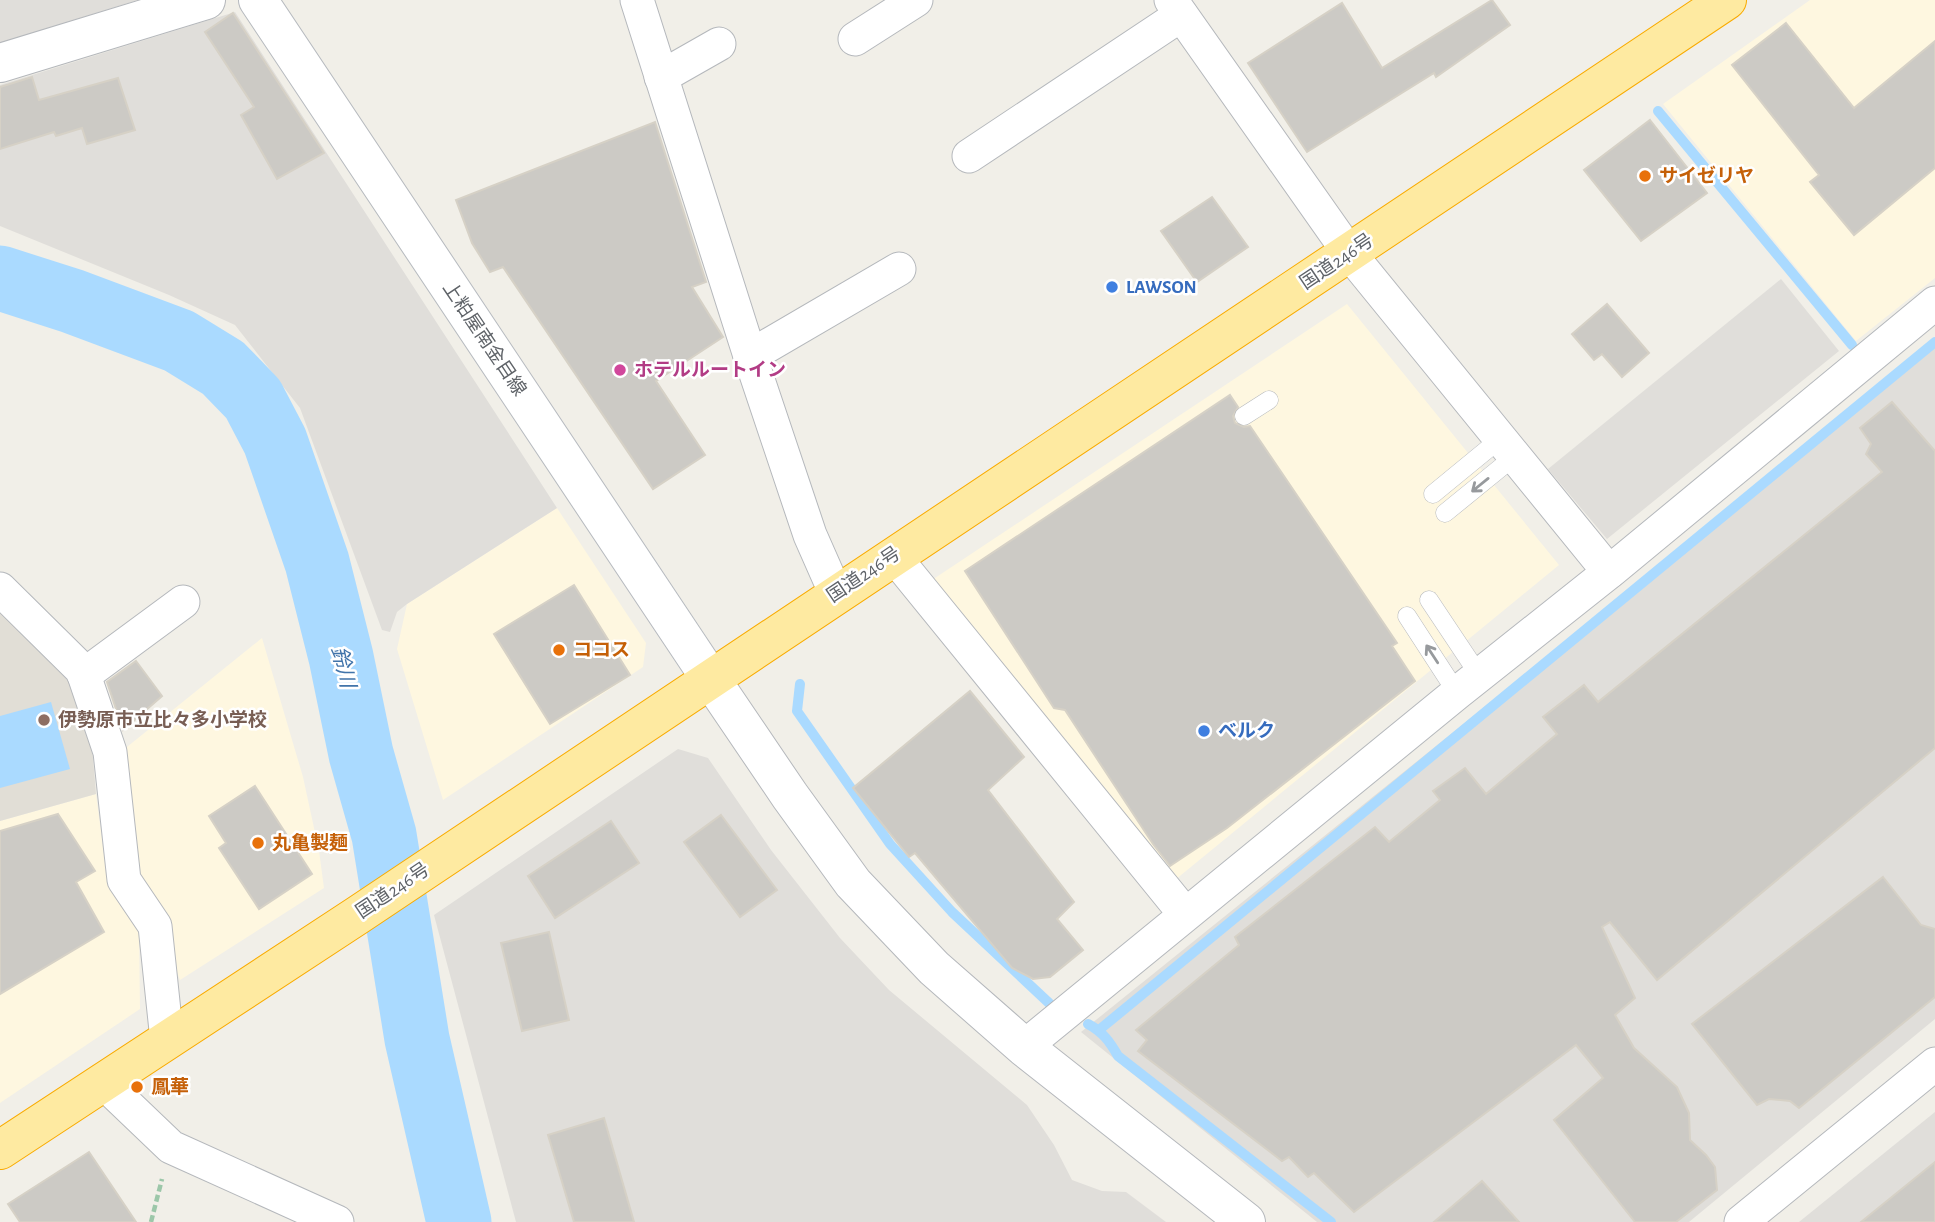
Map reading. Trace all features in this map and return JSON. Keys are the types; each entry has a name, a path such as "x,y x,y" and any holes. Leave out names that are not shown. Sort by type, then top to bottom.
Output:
{"highway":[{"name":"国道246号","path":"0,1150 358,915 1727,0"}],"street":[{"path":"0,63 206,0"},
{"name":"上粕屋南金目線","path":"258,0 710,678 853,883 934,968 1024,1047 1246,1222"},
{"path":"637,0 750,356 810,535 836,594"},
{"path":"855,39 916,0"},
{"path":"969,156 1176,8 1350,254 1609,572"},
{"path":"661,77 719,44"},
{"path":"750,356 899,269"},
{"path":"1024,1047 1609,572 1935,303"},
{"path":"893,555 1185,914"},
{"path":"0,589 84,675 110,752 124,880 155,926 167,1040"},
{"path":"84,675 183,602"},
{"path":"1741,1222 1935,1064"},
{"path":"103,1083 171,1147 337,1222"}],"lane":[{"path":"1244,416 1269,400"},
{"path":"1433,494 1508,447"},
{"path":"1445,513 1508,447"},
{"path":"1429,600 1468,684"},
{"path":"1407,616 1468,684"}],"shaded area":[{"path":"0,0 138,0 0,43"},
{"path":"1810,0 1935,0 1935,278 1856,341 1663,104"},
{"path":"235,12 557,508 407,604 397,612 390,632 382,630 300,408 235,325 0,226 0,85"},
{"path":"1781,279 1839,351 1607,539 1548,469"},
{"name":"ベルク","path":"1347,304 1559,565 1175,880 929,582"},
{"path":"1935,344 1935,1019 1689,1222 1317,1222 1081,1032"},
{"path":"557,508 646,643 643,667 443,800 397,649 407,604"},
{"name":"伊勢原市立比々多小学校","path":"0,606 83,695 92,746 96,794 0,821"},
{"path":"262,638 303,777 324,888 180,980 173,962 166,918 140,873 122,751"},
{"path":"678,749 708,758 771,850 840,938 889,990 1027,1105 1054,1145 1072,1180 1102,1191 1126,1192 1166,1222 516,1222 434,915"},
{"path":"96,794 108,885 139,933 140,1009 0,1103 0,821"},
{"path":"1935,1112 1935,1222 1799,1222"}],"water":[{"path":"51,702 70,769 0,788 0,716"}],"building":[{"path":"1492,0 1510,25 1436,77 1434,73 1307,152 1248,63 1342,3 1382,68"},
{"path":"233,13 324,153 277,179 241,115 254,107 205,32"},
{"path":"1786,23 1854,108 1935,41 1935,168 1854,235 1810,182 1819,175 1732,65"},
{"path":"32,77 39,100 118,78 135,130 87,144 82,128 56,136 54,132 0,149 0,87"},
{"path":"1650,120 1707,193 1641,241 1584,170"},
{"path":"655,122 706,282 692,287 723,337 656,381 705,455 653,489 503,267 490,272 472,243 456,200"},
{"path":"1212,197 1248,247 1197,282 1161,231"},
{"path":"1607,304 1649,353 1622,377 1602,354 1594,360 1572,334"},
{"name":"ベルク","path":"1230,395 1238,407 1233,416 1235,423 1244,427 1250,426 1397,643 1392,646 1415,681 1227,828 1170,866 1065,710 1054,708 965,571"},
{"path":"1892,402 1935,451 1935,748 1657,980 1610,922 1602,927 1635,998 1615,1015 1634,1048 1677,1087 1689,1113 1690,1140 1715,1167 1717,1190 1676,1222 1635,1222 1554,1120 1603,1078 1576,1045 1354,1212 1314,1173 1308,1177 1289,1157 1282,1161 1138,1051 1147,1040 1136,1030 1239,945 1235,937 1375,827 1389,842 1440,800 1433,791 1465,768 1486,794 1557,734 1543,717 1584,685 1598,702 1882,472 1866,454 1871,444 1860,428"},
{"path":"574,585 630,675 550,724 494,634"},
{"path":"136,661 162,696 123,730 107,682"},
{"path":"970,691 1024,757 988,790 1074,902 1057,919 1083,950 1050,977 1033,979 1012,968 915,853 909,857 853,788"},
{"path":"255,786 312,874 259,909 219,848 226,843 209,816"},
{"path":"58,814 95,871 76,882 104,932 0,994 0,831"},
{"path":"721,815 777,890 740,917 684,842"},
{"path":"611,821 639,863 555,918 528,876"},
{"path":"1883,877 1921,925 1935,929 1935,997 1799,1108 1790,1101 1769,1099 1757,1105 1692,1024"},
{"path":"549,932 569,1020 522,1031 501,943"},
{"path":"604,1118 634,1222 574,1222 548,1135"},
{"path":"89,1152 136,1222 20,1222 8,1204"},
{"path":"1935,1162 1935,1222 1861,1222"},
{"path":"1482,1181 1519,1222 1434,1222"}],"waterway":[{"path":"1658,111 1852,345"},
{"name":"鈴川","path":"0,278 72,301 179,341 223,368 253,399 275,441 317,562 341,657 361,754 384,835 417,1039 459,1222"},
{"path":"1099,1030 1935,342"},
{"path":"800,684 797,711 890,844 952,912 1049,1003"},
{"path":"1088,1024 1106,1038 1118,1056 1331,1222"}],"place":[{"name":"サイゼリヤ","path":"1645,176"},
{"name":"LAWSON","path":"1112,287"},
{"name":"ホテルルートイン","path":"620,370"},
{"name":"ココス","path":"559,650"},
{"name":"伊勢原市立比々多小学校","path":"44,720"},
{"name":"ベルク","path":"1204,731"},
{"name":"丸亀製麺","path":"258,843"},
{"name":"鳳華","path":"137,1087"}]}
